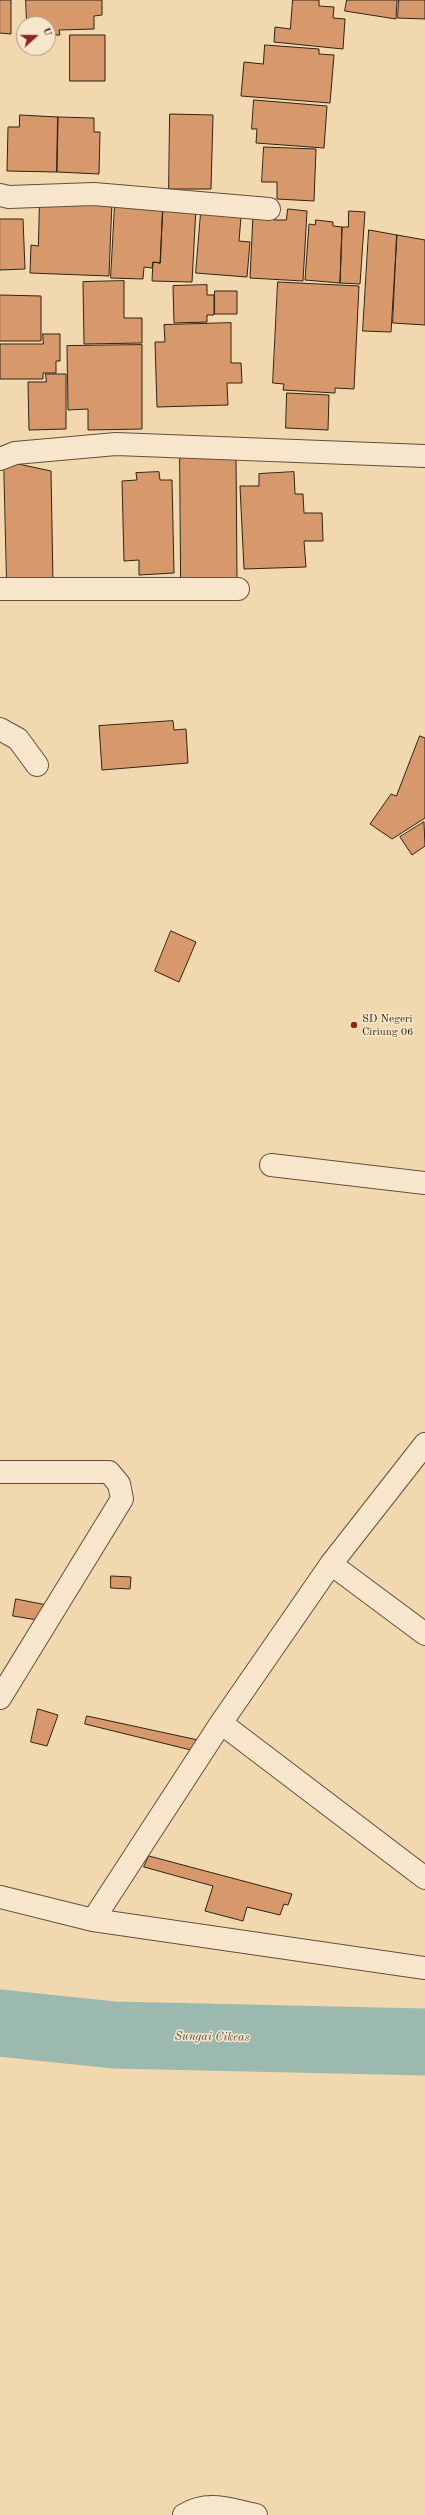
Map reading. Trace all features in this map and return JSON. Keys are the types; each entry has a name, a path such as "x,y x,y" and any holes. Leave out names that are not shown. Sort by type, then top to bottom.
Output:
{"street":[{"path":"0,195 10,197 94,194 269,209"},
{"path":"0,459 15,453 116,444 425,456"},
{"path":"0,589 238,588"},
{"path":"0,729 18,739 38,765"},
{"path":"271,1165 425,1183"},
{"path":"93,1920 222,1723 331,1564 425,1444"},
{"path":"0,1472 108,1472 119,1484 122,1499 0,1698"},
{"path":"331,1564 425,1634"},
{"path":"222,1723 425,1878"},
{"path":"0,1897 93,1920 425,1968"},
{"path":"184,2515 196,2508 209,2506 256,2515"}],"building":[{"path":"0,0 11,0 11,34 0,33"},
{"path":"26,0 102,0 102,15 94,16 94,29 59,30 60,35 56,35 56,16 27,16"},
{"path":"293,0 319,0 319,6 334,7 333,18 345,19 343,49 274,42 275,27 290,29"},
{"path":"347,0 397,0 396,19 345,11"},
{"path":"399,0 425,0 425,19 398,18"},
{"path":"70,35 105,35 105,81 70,81"},
{"path":"265,45 319,49 319,54 334,55 330,103 241,96 244,62 263,64"},
{"path":"254,100 327,106 324,148 256,143 257,129 252,129"},
{"path":"170,114 213,115 211,189 169,189"},
{"path":"20,115 58,117 57,172 7,171 8,127 19,127"},
{"path":"58,117 94,118 94,132 100,132 99,174 57,172"},
{"path":"264,147 316,149 314,201 277,199 277,182 262,182"},
{"path":"40,199 112,201 109,276 30,273 31,245 38,246"},
{"path":"115,204 163,206 160,263 153,262 152,268 144,267 143,279 111,278"},
{"path":"163,206 196,208 192,282 152,281 153,262 160,263"},
{"path":"288,209 307,211 303,281 250,278 253,215 274,216 274,220 286,220"},
{"path":"349,211 365,212 360,284 340,283 342,227 348,227"},
{"path":"201,213 241,217 239,241 250,242 247,277 196,273"},
{"path":"0,219 23,219 25,269 0,270"},
{"path":"316,220 333,222 333,226 342,227 340,283 305,280 309,224 315,225"},
{"path":"369,230 397,235 391,332 363,331"},
{"path":"397,235 425,240 425,325 393,323"},
{"path":"124,281 124,318 142,318 142,343 84,344 83,282"},
{"path":"278,282 359,286 354,389 335,388 335,393 283,390 284,384 273,383"},
{"path":"207,285 207,295 214,295 214,315 207,315 207,322 174,323 173,286"},
{"path":"215,291 237,291 237,314 215,314"},
{"path":"0,295 41,296 41,341 0,341"},
{"path":"231,323 231,363 241,363 242,383 227,383 228,405 157,407 155,342 165,342 164,325"},
{"path":"43,334 60,334 60,361 56,361 56,373 43,373 43,379 0,379 0,344 43,344"},
{"path":"142,345 142,429 88,430 88,409 68,410 67,346"},
{"path":"46,374 66,374 66,429 29,430 28,382 46,382"},
{"path":"287,393 329,395 328,430 286,428"},
{"path":"180,453 236,453 237,580 181,580"},
{"path":"4,461 51,471 53,583 7,583"},
{"path":"159,472 160,480 172,480 174,573 139,575 139,560 124,561 122,481 137,480 136,473"},
{"path":"294,472 295,494 303,494 304,513 322,513 323,541 304,541 306,567 244,569 240,486 259,486 259,474"},
{"path":"173,721 174,730 186,729 188,763 102,770 99,726"},
{"path":"420,736 425,738 425,818 392,839 370,824 391,794 396,796"},
{"path":"424,822 425,846 412,855 400,837"},
{"path":"171,931 196,942 179,982 155,971"},
{"path":"111,1576 131,1577 130,1589 111,1588"},
{"path":"16,1599 47,1605 44,1621 13,1616"},
{"path":"38,1709 58,1715 47,1746 31,1742"},
{"path":"87,1716 198,1740 195,1751 85,1724"},
{"path":"149,1856 292,1894 288,1905 284,1904 280,1915 247,1907 243,1921 205,1911 213,1886 144,1867"}],"waterway":[{"name":"Sungai Cikeas","path":"0,2023 114,2035 425,2042"}],"place":[{"name":"SD Negeri Ciriung 06","path":"354,1025"}]}
